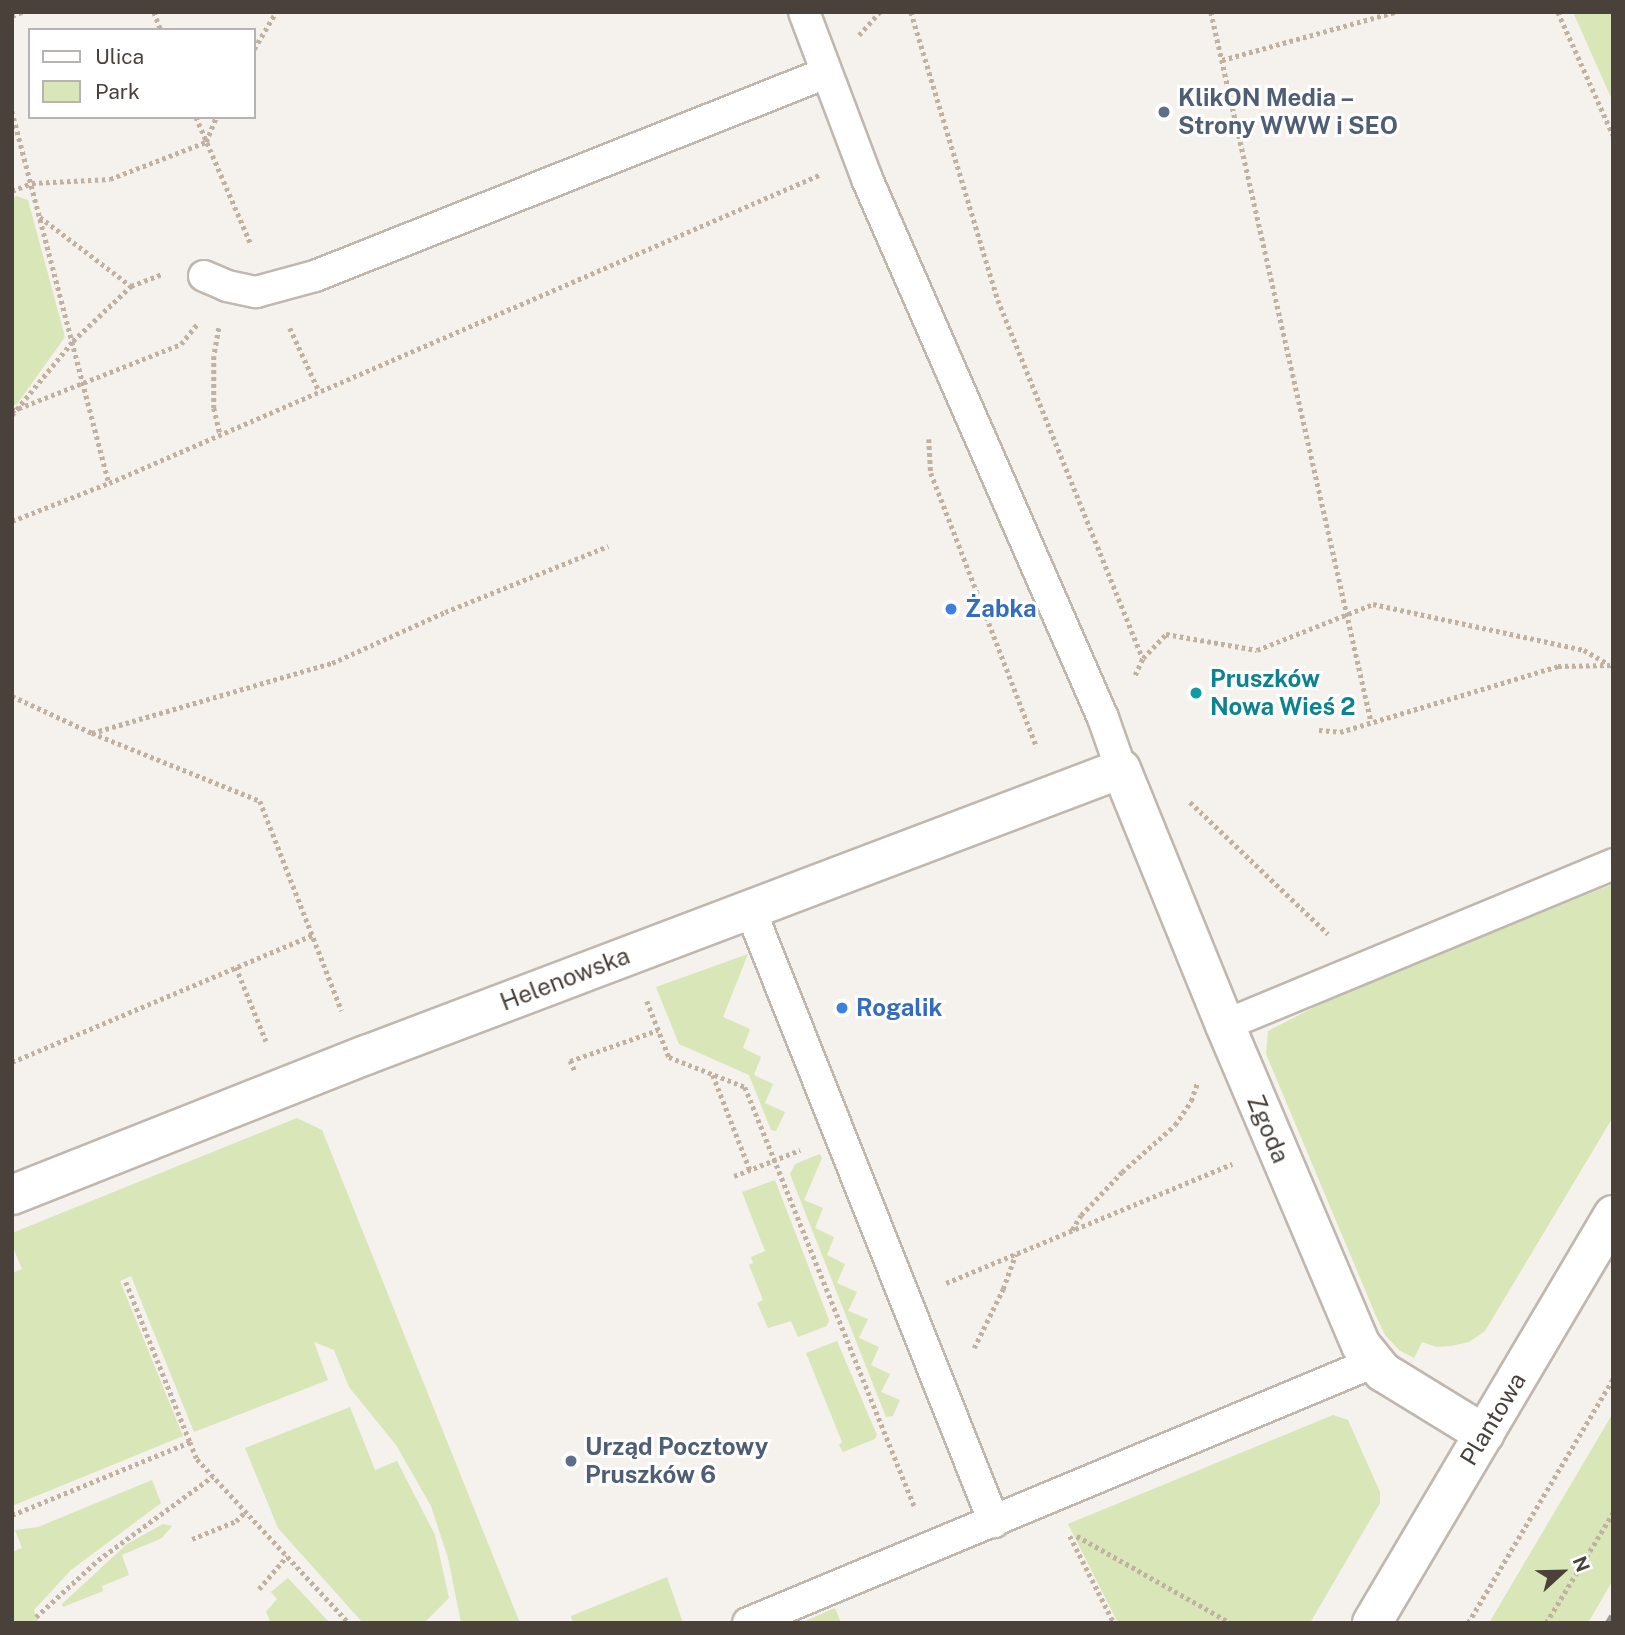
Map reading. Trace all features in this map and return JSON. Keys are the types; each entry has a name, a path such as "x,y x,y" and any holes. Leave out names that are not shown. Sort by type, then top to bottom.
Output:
{"street":[{"name":"Helenowska","path":"12,1195 379,1050 1121,769"},
{"name":"Zgoda","path":"1121,769 1224,1025 1345,1310 1372,1363 1413,1392 1484,1434"},
{"name":"Plantowa","path":"1372,1623 1613,1215"}],"lane":[{"path":"804,12 867,179 1102,718 1121,769"},
{"path":"215,281 256,292 315,276 825,73"},
{"path":"1224,1025 1613,864"},
{"path":"750,909 994,1522"},
{"path":"748,1623 1372,1363"}],"path":[{"path":"12,16 22,12"},
{"path":"256,46 276,12"},
{"path":"911,12 998,300 1143,658"},
{"path":"1211,12 1371,721"},
{"path":"1222,60 1395,12"},
{"path":"1558,12 1613,135"},
{"path":"12,111 109,483"},
{"path":"12,191 32,184 110,179 206,142 215,119"},
{"path":"12,521 109,483 829,171"},
{"path":"40,217 131,286"},
{"path":"14,412 73,341 131,286 164,273 215,281"},
{"path":"14,412 181,344 215,281"},
{"path":"215,281 214,408 220,435"},
{"path":"92,733 332,663 445,612 608,546"},
{"path":"1132,680 1143,658 1166,634 1257,650 1373,604 1584,650 1611,665"},
{"path":"1319,730 1340,732 1558,666 1611,665"},
{"path":"12,696 92,733 260,801 344,1017"},
{"path":"1181,794 1343,948 1356,970"},
{"path":"12,1062 312,936"},
{"path":"236,967 267,1045"},
{"path":"645,995 669,1058 745,1087 930,1549"},
{"path":"574,1070 570,1061 658,1030"},
{"path":"713,1075 750,1170"},
{"path":"1072,1230 1081,1215 1122,1172 1175,1125 1191,1101 1200,1076"},
{"path":"905,1300 1237,1162"},
{"path":"734,1176 767,1164"},
{"path":"947,1402 1003,1289 1016,1253"},
{"path":"125,1282 197,1459 349,1623"},
{"path":"1468,1623 1613,1379"},
{"path":"12,1514 190,1442"},
{"path":"36,1617 98,1560 213,1476"},
{"path":"192,1539 236,1521 246,1511"},
{"path":"1546,1623 1613,1513"},
{"path":"1114,1623 1067,1531 1163,1581 1231,1623"},
{"path":"259,1588 287,1556"}],"green space":[{"path":"1573,12 1613,12 1613,102"},
{"path":"16,196 28,200 65,337 17,404 12,406 12,198"},
{"path":"1613,884 1613,1117 1485,1331 1469,1342 1451,1346 1437,1347 1422,1342 1414,1358 1399,1350 1385,1335 1376,1316 1266,1054 1268,1031 1342,993"},
{"path":"748,954 723,1017 750,1029 743,1048 761,1057 754,1075 773,1084 765,1103 785,1112 776,1131 771,1130 749,1075 679,1044 656,987"},
{"path":"297,1118 322,1130 520,1623 461,1623 448,1558 431,1506 396,1445 349,1387 334,1350 314,1342 328,1380 194,1432 131,1276 120,1281 183,1436 12,1506 12,1273 22,1269 12,1245 12,1233"},
{"path":"820,1154 822,1158 804,1200 823,1208 815,1228 834,1237 827,1255 845,1264 837,1283 857,1292 848,1311 868,1319 859,1338 879,1347 871,1365 890,1374 881,1392 900,1400 893,1416 886,1417 790,1174 795,1164"},
{"path":"775,1180 829,1320 827,1326 798,1337 791,1321 768,1328 757,1303 763,1300 749,1265 753,1263 751,1257 765,1251 742,1192"},
{"path":"837,1341 877,1435 875,1439 843,1452 839,1445 842,1442 806,1353"},
{"path":"350,1407 375,1470 397,1461 435,1535 449,1598 424,1623 363,1623 278,1528 245,1448"},
{"path":"1613,1413 1613,1580 1588,1623 1489,1623"},
{"path":"1333,1415 1348,1420 1380,1492 1380,1503 1310,1623 1118,1623 1068,1524"},
{"path":"152,1480 161,1503 71,1570 34,1610 39,1623 12,1623 12,1552 22,1548 15,1530 38,1527"},
{"path":"163,1524 172,1526 162,1538 122,1555 129,1575 102,1586 103,1591 63,1607 62,1604 127,1544"},
{"path":"667,1577 683,1623 573,1623 571,1616"},
{"path":"288,1578 330,1623 271,1623 266,1612 277,1599 271,1592"},
{"path":"835,1608 841,1623 801,1623"}],"railway":[{"path":"1607,1623 1613,1613"}],"place":[{"name":"KlikON Media – Strony WWW i SEO","path":"1164,112"},
{"name":"Żabka","path":"951,609"},
{"name":"Pruszków Nowa Wieś 2","path":"1196,693"},
{"name":"Rogalik","path":"842,1008"},
{"name":"Urząd Pocztowy Pruszków 6","path":"571,1461"}]}
